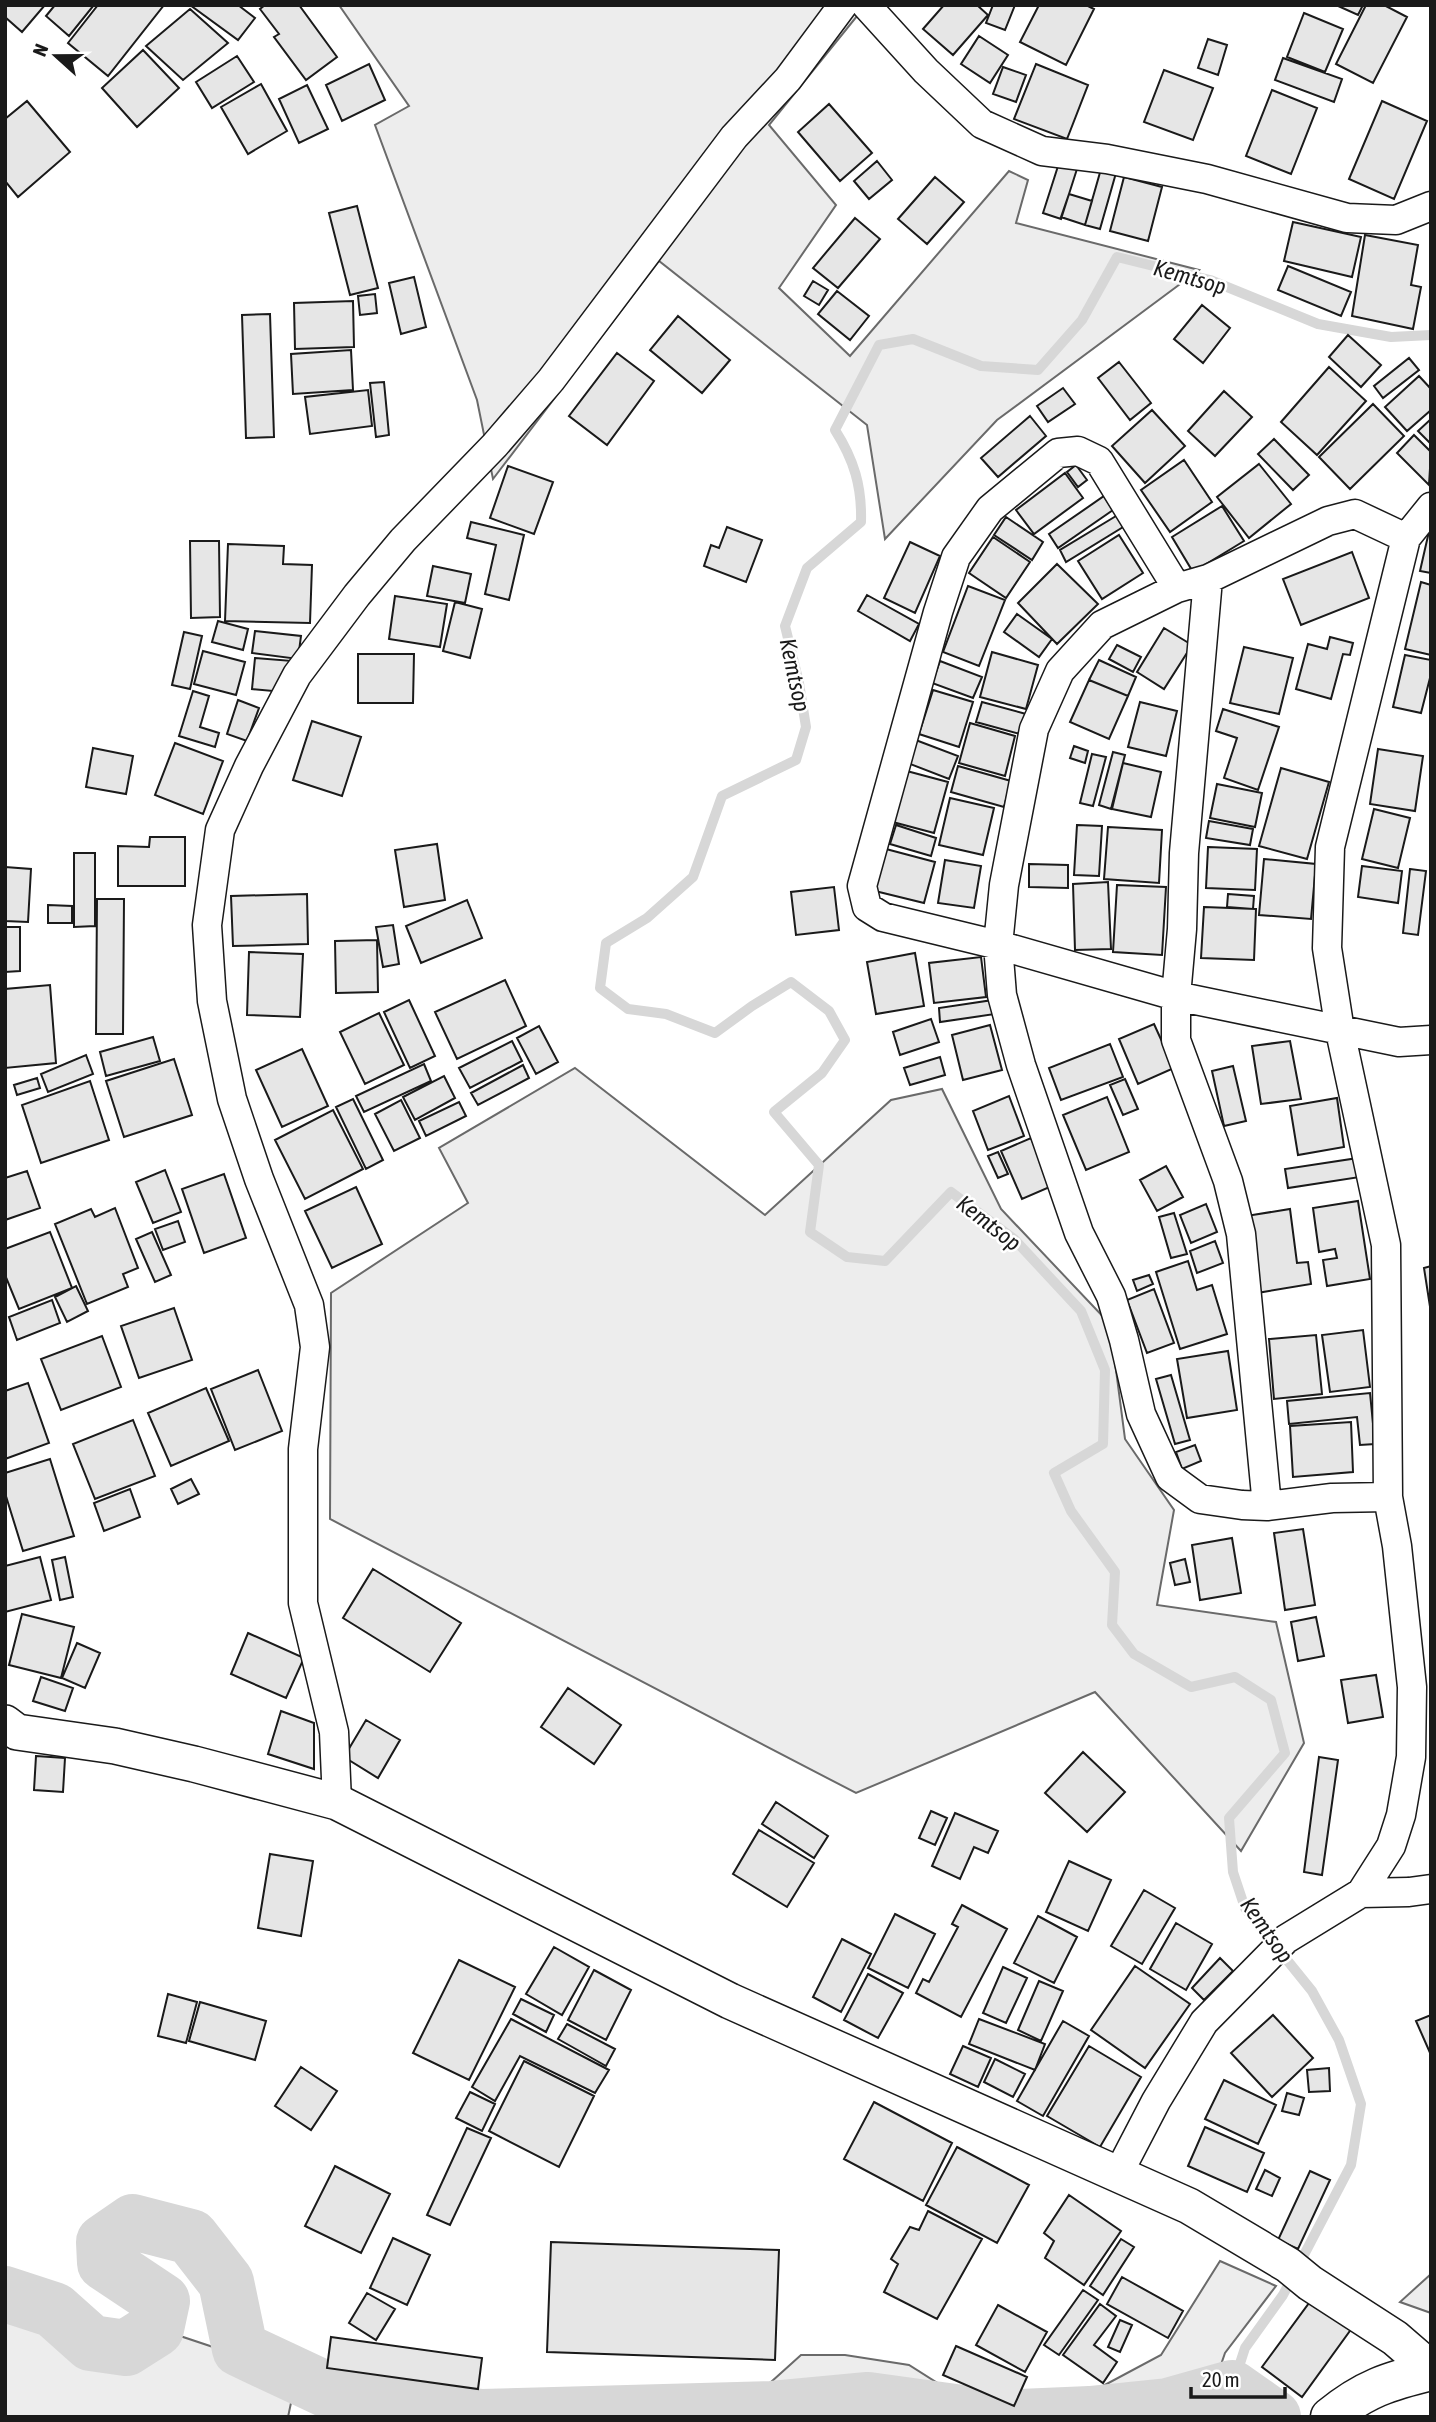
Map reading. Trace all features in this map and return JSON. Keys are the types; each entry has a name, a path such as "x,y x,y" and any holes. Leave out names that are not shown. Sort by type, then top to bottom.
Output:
{"main road":[{"path":"1330,2417 1368,2390 1431,2370"}],"street":[{"path":"337,1802 334,1732 303,1603 303,1449 315,1347 309,1305 259,1179 232,1099 212,1000 207,925 220,830 249,766 297,675 357,595 403,540 495,445 551,380 734,137 788,79 843,5"},
{"path":"866,5 926,71 982,124 1041,151 1107,159 1208,179 1347,218 1396,220 1431,206"},
{"path":"1177,588 1099,461 1078,451 1058,453 990,509 956,557 938,612 862,886 867,907 883,917 998,945 1176,996 1399,1042 1431,1040"},
{"path":"1118,2174 1156,2101 1204,2022 1286,1939 1361,1893 1391,1846 1401,1815 1410,1757 1412,1687 1397,1546 1388,1497 1386,1245 1340,1031 1327,948 1330,847 1406,538 1431,507"},
{"path":"1388,1497 1332,1498 1267,1506 1200,1499 1170,1477 1141,1414 1111,1296 1079,1233 1021,1065 1002,995 998,945 1004,885 1034,729 1060,671 1102,625 1177,588 1208,579 1328,521 1355,514 1406,538"},
{"path":"1208,579 1184,853 1176,1040 1228,1181 1241,1234 1267,1506"},
{"path":"9,1730 116,1746 337,1802 730,2001 1189,2206 1395,2338 1431,2370"},
{"path":"1361,1893 1431,1889"}],"shaded area":[{"path":"339,5 866,5 769,125 836,205 779,288 850,356 1009,171 1028,180 1016,223 1199,270 997,420 885,539 867,425 659,261 493,479 477,400 375,125 409,106"},
{"path":"575,1068 765,1215 891,1100 942,1089 1001,1209 1110,1324 1125,1439 1174,1510 1157,1605 1276,1622 1304,1743 1241,1851 1095,1692 856,1793 330,1519 331,1293 468,1203 439,1148"},
{"path":"1220,2261 1276,2286 1225,2353 1203,2417 760,2417 761,2391 801,2355 845,2355 909,2365 966,2401 1008,2416 1101,2387 1161,2355"},
{"path":"1431,2274 1431,2313 1400,2302"},
{"path":"5,2309 42,2320 92,2357 130,2365 168,2332 222,2350 295,2384 288,2417 5,2417"}],"building":[{"path":"5,5 45,5 22,32 5,17"},
{"path":"55,5 94,5 69,36 46,16"},
{"path":"98,5 164,5 108,76 68,43"},
{"path":"190,5 238,5 255,18 238,40"},
{"path":"265,5 299,5 337,57 306,80 274,37 279,34 260,9"},
{"path":"944,5 977,5 988,15 953,55 923,29"},
{"path":"993,5 1015,5 1005,30 986,23"},
{"path":"1039,5 1086,5 1094,9 1066,65 1020,42"},
{"path":"1336,5 1363,5 1358,15"},
{"path":"1366,5 1384,5 1407,17 1373,83 1336,64"},
{"path":"190,9 228,43 183,80 146,46"},
{"path":"1304,13 1343,29 1325,72 1287,57"},
{"path":"979,36 1008,55 990,83 961,64"},
{"path":"1208,39 1227,45 1218,75 1198,68"},
{"path":"143,50 179,88 137,127 102,88"},
{"path":"237,56 254,82 212,108 196,82"},
{"path":"1283,58 1342,79 1334,102 1275,80"},
{"path":"369,64 385,100 342,121 326,85"},
{"path":"1036,64 1088,85 1067,139 1014,119"},
{"path":"1003,67 1026,75 1016,102 993,94"},
{"path":"1164,70 1213,88 1193,140 1144,122"},
{"path":"261,84 287,131 248,154 221,107"},
{"path":"307,85 328,129 299,143 279,99"},
{"path":"1272,90 1317,108 1291,174 1246,156"},
{"path":"27,101 70,152 18,197 5,181 5,119"},
{"path":"1382,101 1427,121 1394,199 1349,179"},
{"path":"829,104 872,153 840,181 798,132"},
{"path":"877,161 892,180 869,199 854,181"},
{"path":"1059,163 1077,169 1061,219 1043,213"},
{"path":"1101,169 1116,173 1100,229 1085,225"},
{"path":"935,177 964,202 927,244 898,219"},
{"path":"1124,177 1162,187 1148,241 1110,231"},
{"path":"1069,194 1092,201 1085,225 1061,217"},
{"path":"357,206 378,288 350,295 329,213"},
{"path":"855,218 880,239 838,288 813,268"},
{"path":"1293,222 1361,237 1352,277 1284,261"},
{"path":"1365,235 1418,245 1411,285 1421,287 1413,329 1352,316"},
{"path":"1288,266 1351,292 1341,316 1278,290"},
{"path":"414,277 426,327 401,334 389,283"},
{"path":"813,281 828,290 819,305 804,296"},
{"path":"837,291 869,316 850,340 818,314"},
{"path":"375,294 377,313 360,315 358,296"},
{"path":"353,301 354,347 295,349 294,303"},
{"path":"1202,305 1230,328 1203,363 1174,339"},
{"path":"270,314 274,437 246,438 242,315"},
{"path":"678,316 730,360 702,393 650,350"},
{"path":"1348,335 1381,365 1361,387 1329,357"},
{"path":"351,350 353,390 293,394 291,354"},
{"path":"617,353 654,381 607,445 569,416"},
{"path":"1409,358 1419,370 1383,398 1374,386"},
{"path":"1119,362 1151,403 1130,420 1098,378"},
{"path":"1329,367 1366,401 1317,455 1281,422"},
{"path":"1419,376 1431,389 1431,410 1407,431 1385,407"},
{"path":"384,382 389,435 376,437 370,383"},
{"path":"1063,388 1075,404 1048,422 1037,406"},
{"path":"368,390 372,426 310,434 305,397"},
{"path":"1224,391 1252,417 1215,456 1188,431"},
{"path":"1373,404 1404,436 1350,489 1319,457"},
{"path":"1152,410 1185,446 1145,483 1112,446"},
{"path":"1030,416 1046,436 998,477 981,458"},
{"path":"1431,419 1431,444 1418,431"},
{"path":"1414,435 1431,452 1429,485 1397,453"},
{"path":"1274,439 1309,475 1293,490 1258,454"},
{"path":"1184,460 1212,502 1170,532 1141,490"},
{"path":"1259,464 1291,504 1249,538 1217,497"},
{"path":"1076,465 1087,480 1078,487 1067,472"},
{"path":"508,466 553,482 534,534 490,518"},
{"path":"1065,473 1083,498 1034,534 1016,510"},
{"path":"1104,496 1113,510 1058,548 1049,534"},
{"path":"1222,506 1244,541 1193,572 1172,537"},
{"path":"1121,513 1128,524 1066,562 1060,550"},
{"path":"1006,517 1043,542 1032,560 994,535"},
{"path":"471,522 524,535 509,600 485,594 496,545 467,538"},
{"path":"727,527 762,540 746,582 704,566 711,545 719,548"},
{"path":"1431,527 1431,573 1420,571"},
{"path":"1119,535 1143,573 1102,599 1078,561"},
{"path":"993,537 1030,562 1006,598 969,573"},
{"path":"190,541 219,541 220,617 191,618"},
{"path":"910,542 940,556 915,613 884,598"},
{"path":"228,544 284,546 283,564 312,565 310,623 225,621"},
{"path":"1352,552 1369,598 1301,625 1283,579"},
{"path":"1057,564 1098,604 1057,644 1018,603"},
{"path":"433,566 471,574 465,603 427,596"},
{"path":"1421,582 1431,585 1431,655 1405,649"},
{"path":"968,586 1005,600 979,666 943,652"},
{"path":"867,595 919,624 910,641 858,611"},
{"path":"395,596 447,604 440,647 389,639"},
{"path":"455,602 482,609 470,658 443,651"},
{"path":"1017,614 1052,639 1039,657 1004,632"},
{"path":"218,621 248,629 243,650 212,642"},
{"path":"1164,628 1192,645 1164,689 1137,672"},
{"path":"255,631 301,636 298,659 252,653"},
{"path":"184,632 202,636 190,689 172,685"},
{"path":"1330,637 1353,643 1350,655 1343,654 1331,699 1296,689 1308,644 1327,649"},
{"path":"1117,645 1141,657 1133,672 1109,659"},
{"path":"1244,647 1293,658 1279,714 1230,703"},
{"path":"203,651 245,662 236,695 194,684"},
{"path":"992,652 1038,665 1026,709 980,697"},
{"path":"358,654 414,654 413,703 358,703"},
{"path":"1405,655 1431,660 1431,674 1421,713 1393,707"},
{"path":"255,658 293,661 273,691 252,689"},
{"path":"1099,660 1136,677 1128,696 1089,680"},
{"path":"940,661 982,677 973,698 932,683"},
{"path":"1089,680 1128,696 1109,739 1070,722"},
{"path":"933,690 973,702 959,747 919,734"},
{"path":"193,691 209,696 200,727 219,733 215,747 179,736"},
{"path":"238,700 259,708 247,741 227,734"},
{"path":"982,702 1026,714 1020,734 976,722"},
{"path":"1140,702 1177,711 1166,756 1128,747"},
{"path":"1223,709 1279,727 1258,790 1224,778 1237,738 1216,731"},
{"path":"312,721 361,737 342,796 293,780"},
{"path":"970,723 1015,736 1005,776 959,763"},
{"path":"913,739 958,756 949,779 905,762"},
{"path":"175,743 223,761 203,814 155,795"},
{"path":"1074,746 1088,751 1085,763 1070,758"},
{"path":"93,748 133,756 126,794 86,787"},
{"path":"1378,749 1423,756 1415,811 1370,804"},
{"path":"1113,752 1125,755 1111,809 1099,805"},
{"path":"1092,754 1106,757 1093,806 1080,803"},
{"path":"1123,763 1161,772 1151,817 1112,809"},
{"path":"958,766 1011,781 1004,807 951,792"},
{"path":"1281,768 1329,782 1307,859 1259,846"},
{"path":"903,770 948,782 934,833 889,821"},
{"path":"1217,784 1262,793 1255,827 1210,818"},
{"path":"950,798 994,808 983,855 939,845"},
{"path":"1374,809 1410,818 1398,868 1362,859"},
{"path":"1209,821 1253,829 1250,845 1206,838"},
{"path":"896,825 936,838 931,856 890,844"},
{"path":"1077,825 1102,826 1099,876 1074,875"},
{"path":"1108,827 1162,830 1159,883 1104,879"},
{"path":"150,837 185,837 185,886 118,886 118,846 149,847"},
{"path":"437,844 445,900 404,907 395,850"},
{"path":"1208,847 1257,849 1255,890 1206,888"},
{"path":"886,849 935,862 924,903 875,891"},
{"path":"74,853 95,853 95,926 74,927"},
{"path":"1264,859 1316,864 1311,919 1259,915"},
{"path":"945,860 981,866 974,908 938,903"},
{"path":"1029,864 1068,865 1068,888 1029,887"},
{"path":"1362,866 1402,871 1398,903 1358,897"},
{"path":"5,867 31,869 28,922 5,921"},
{"path":"1410,869 1426,871 1418,935 1403,933"},
{"path":"1108,882 1111,949 1075,950 1073,884"},
{"path":"1117,885 1166,887 1162,955 1113,952"},
{"path":"834,887 839,930 796,935 791,892"},
{"path":"307,894 308,944 233,946 231,896"},
{"path":"1228,894 1254,896 1253,909 1227,907"},
{"path":"97,899 124,899 123,1034 96,1034"},
{"path":"467,900 482,938 421,963 406,926"},
{"path":"48,905 72,906 72,923 48,923"},
{"path":"1204,907 1256,909 1254,960 1201,958"},
{"path":"393,925 399,964 383,967 376,927"},
{"path":"5,927 20,927 20,971 5,972"},
{"path":"377,940 378,992 336,993 335,941"},
{"path":"249,952 303,954 300,1017 247,1015"},
{"path":"915,953 924,1006 876,1014 867,962"},
{"path":"981,957 986,997 934,1003 929,963"},
{"path":"505,980 526,1026 457,1059 435,1012"},
{"path":"50,985 56,1063 5,1068 5,989"},
{"path":"409,1000 435,1056 410,1068 384,1012"},
{"path":"993,1000 995,1014 940,1022 939,1008"},
{"path":"379,1013 404,1065 365,1084 340,1032"},
{"path":"931,1019 939,1042 900,1055 893,1032"},
{"path":"1154,1024 1174,1068 1138,1084 1119,1039"},
{"path":"990,1025 1002,1070 963,1080 952,1035"},
{"path":"539,1026 558,1062 536,1074 517,1038"},
{"path":"153,1037 160,1061 106,1076 100,1052"},
{"path":"512,1041 522,1061 470,1088 459,1068"},
{"path":"1290,1041 1301,1099 1261,1104 1252,1046"},
{"path":"1110,1044 1123,1077 1061,1100 1049,1068"},
{"path":"302,1049 328,1106 282,1127 256,1070"},
{"path":"86,1055 93,1074 48,1092 41,1074"},
{"path":"940,1057 945,1075 910,1085 904,1068"},
{"path":"174,1059 192,1115 124,1137 106,1081"},
{"path":"424,1064 431,1081 364,1112 356,1096"},
{"path":"523,1065 529,1078 478,1105 471,1093"},
{"path":"1233,1066 1246,1121 1224,1126 1212,1071"},
{"path":"444,1076 455,1098 415,1120 403,1097"},
{"path":"37,1078 40,1088 17,1095 14,1085"},
{"path":"1125,1079 1138,1109 1123,1115 1110,1085"},
{"path":"90,1081 109,1140 41,1163 22,1105"},
{"path":"1009,1096 1024,1136 988,1150 973,1111"},
{"path":"1107,1097 1129,1152 1086,1170 1063,1115"},
{"path":"1337,1098 1344,1147 1298,1155 1290,1106"},
{"path":"353,1099 383,1160 366,1169 336,1107"},
{"path":"401,1100 420,1138 394,1151 375,1114"},
{"path":"459,1102 466,1116 426,1136 419,1121"},
{"path":"333,1110 363,1169 305,1199 275,1140"},
{"path":"1031,1138 1052,1186 1022,1199 1001,1151"},
{"path":"998,1152 1008,1174 998,1178 988,1156"},
{"path":"1358,1158 1360,1177 1288,1188 1285,1169"},
{"path":"1166,1166 1183,1197 1157,1211 1140,1180"},
{"path":"165,1170 181,1212 153,1223 136,1182"},
{"path":"27,1171 40,1208 5,1220 5,1178"},
{"path":"224,1174 246,1238 204,1253 182,1189"},
{"path":"356,1187 382,1244 332,1268 305,1211"},
{"path":"1358,1201 1370,1279 1327,1286 1323,1260 1337,1258 1335,1249 1319,1252 1313,1208"},
{"path":"1206,1204 1217,1232 1191,1243 1180,1215"},
{"path":"115,1208 138,1268 123,1274 128,1287 87,1304 55,1224 91,1209 95,1217"},
{"path":"1290,1209 1297,1263 1308,1262 1311,1284 1257,1293 1246,1216"},
{"path":"1174,1213 1187,1254 1171,1258 1159,1217"},
{"path":"178,1221 185,1242 163,1250 155,1229"},
{"path":"50,1232 72,1288 19,1309 5,1275 5,1249"},
{"path":"152,1232 171,1275 155,1282 136,1239"},
{"path":"1215,1241 1223,1263 1197,1273 1190,1251"},
{"path":"1188,1261 1197,1290 1212,1285 1227,1334 1180,1349 1156,1272"},
{"path":"1431,1266 1431,1313 1424,1268"},
{"path":"1149,1275 1153,1284 1137,1291 1133,1280"},
{"path":"76,1286 88,1311 67,1322 55,1297"},
{"path":"1154,1289 1174,1343 1147,1353 1127,1300"},
{"path":"52,1300 60,1323 17,1340 9,1317"},
{"path":"174,1308 192,1360 139,1378 121,1326"},
{"path":"1363,1330 1370,1387 1330,1392 1322,1335"},
{"path":"1316,1335 1322,1394 1274,1399 1269,1339"},
{"path":"102,1336 121,1387 61,1410 41,1359"},
{"path":"1228,1351 1237,1410 1187,1418 1177,1359"},
{"path":"258,1370 282,1431 235,1450 211,1389"},
{"path":"1171,1375 1190,1440 1175,1444 1156,1379"},
{"path":"28,1383 49,1443 5,1459 5,1391"},
{"path":"206,1388 229,1441 171,1466 148,1413"},
{"path":"1370,1393 1375,1444 1360,1445 1357,1417 1289,1424 1287,1401"},
{"path":"133,1420 155,1476 95,1499 73,1444"},
{"path":"1351,1422 1353,1472 1293,1477 1290,1426"},
{"path":"1195,1445 1201,1461 1182,1469 1176,1452"},
{"path":"50,1459 74,1536 23,1551 5,1493 5,1473"},
{"path":"191,1479 199,1494 178,1504 171,1489"},
{"path":"130,1489 140,1517 104,1531 94,1503"},
{"path":"1303,1529 1315,1605 1285,1610 1274,1533"},
{"path":"1232,1538 1241,1593 1200,1600 1192,1545"},
{"path":"40,1557 51,1600 5,1612 5,1566"},
{"path":"65,1557 73,1597 60,1600 52,1560"},
{"path":"1185,1559 1190,1582 1175,1585 1170,1563"},
{"path":"373,1569 461,1623 430,1672 343,1618"},
{"path":"22,1614 74,1627 61,1678 9,1665"},
{"path":"1316,1617 1324,1656 1298,1661 1291,1622"},
{"path":"248,1633 304,1658 286,1698 231,1674"},
{"path":"77,1643 100,1653 85,1688 62,1678"},
{"path":"1376,1675 1383,1717 1348,1723 1341,1680"},
{"path":"41,1677 73,1688 65,1711 33,1701"},
{"path":"568,1688 621,1725 594,1764 541,1727"},
{"path":"281,1711 314,1723 314,1769 268,1754"},
{"path":"366,1720 400,1740 378,1778 344,1757"},
{"path":"1083,1752 1125,1792 1087,1832 1045,1793"},
{"path":"36,1756 65,1758 63,1792 34,1790"},
{"path":"1319,1757 1338,1760 1322,1875 1304,1872"},
{"path":"776,1802 828,1836 814,1858 762,1824"},
{"path":"931,1811 947,1818 935,1845 919,1838"},
{"path":"955,1813 998,1831 988,1853 974,1847 960,1879 932,1866"},
{"path":"759,1830 814,1863 787,1907 733,1874"},
{"path":"270,1854 313,1861 301,1936 258,1928"},
{"path":"1069,1861 1111,1880 1088,1931 1046,1912"},
{"path":"1144,1890 1175,1908 1142,1964 1111,1946"},
{"path":"962,1905 1007,1929 961,2017 916,1993 923,1979 929,1982 958,1927 952,1924"},
{"path":"895,1914 935,1934 908,1988 868,1968"},
{"path":"1038,1916 1077,1937 1054,1983 1014,1963"},
{"path":"1176,1923 1212,1944 1186,1990 1150,1969"},
{"path":"842,1939 871,1954 841,2012 813,1997"},
{"path":"554,1947 589,1967 562,2015 526,1994"},
{"path":"1220,1958 1233,1971 1204,2000 1192,1988"},
{"path":"459,1960 515,1987 469,2080 413,2053"},
{"path":"1135,1966 1190,2004 1145,2068 1091,2030"},
{"path":"1003,1967 1027,1978 1006,2023 983,2013"},
{"path":"594,1970 631,1990 606,2040 568,2020"},
{"path":"868,1974 903,1993 878,2038 844,2020"},
{"path":"1039,1981 1063,1991 1041,2041 1018,2030"},
{"path":"168,1994 197,2002 186,2043 158,2036"},
{"path":"521,1999 554,2015 546,2032 513,2014"},
{"path":"200,2002 266,2021 255,2060 189,2041"},
{"path":"1273,2015 1313,2058 1272,2097 1231,2053"},
{"path":"1431,2015 1431,2055 1416,2021"},
{"path":"511,2019 609,2070 595,2093 520,2056 495,2101 472,2087"},
{"path":"979,2019 1045,2044 1035,2070 969,2044"},
{"path":"1063,2021 1089,2036 1043,2116 1017,2101"},
{"path":"567,2024 615,2049 606,2066 558,2039"},
{"path":"963,2046 991,2058 978,2087 950,2074"},
{"path":"1089,2046 1141,2077 1100,2147 1047,2116"},
{"path":"995,2059 1025,2074 1013,2097 984,2082"},
{"path":"524,2061 594,2096 559,2167 489,2131"},
{"path":"301,2067 337,2091 311,2130 275,2106"},
{"path":"1329,2068 1330,2091 1309,2092 1307,2070"},
{"path":"1224,2080 1276,2105 1258,2144 1205,2119"},
{"path":"470,2092 495,2104 482,2131 456,2118"},
{"path":"1287,2093 1304,2098 1299,2115 1282,2111"},
{"path":"874,2102 952,2143 923,2201 844,2159"},
{"path":"1205,2127 1264,2153 1247,2192 1188,2166"},
{"path":"467,2128 491,2138 450,2225 427,2215"},
{"path":"957,2147 1029,2185 997,2243 926,2205"},
{"path":"335,2166 390,2194 361,2253 305,2226"},
{"path":"1265,2170 1280,2178 1272,2196 1256,2189"},
{"path":"1310,2171 1330,2180 1298,2249 1278,2240"},
{"path":"1069,2195 1121,2231 1084,2285 1045,2258 1054,2241 1044,2233"},
{"path":"928,2211 982,2239 937,2319 884,2292 898,2264 891,2259 910,2227 919,2230"},
{"path":"393,2238 430,2255 407,2305 370,2288"},
{"path":"1121,2239 1134,2247 1103,2295 1090,2286"},
{"path":"551,2242 779,2250 775,2360 547,2352"},
{"path":"1122,2277 1183,2311 1168,2338 1107,2304"},
{"path":"1083,2290 1098,2300 1059,2355 1044,2345"},
{"path":"367,2293 395,2309 376,2340 349,2323"},
{"path":"1312,2299 1352,2328 1302,2397 1262,2367"},
{"path":"1100,2304 1116,2316 1094,2345 1117,2362 1103,2383 1063,2355"},
{"path":"998,2305 1047,2332 1025,2372 976,2345"},
{"path":"1120,2320 1132,2325 1120,2352 1108,2347"},
{"path":"331,2337 482,2358 478,2389 327,2368"},
{"path":"956,2346 1027,2377 1014,2406 943,2375"}],"waterway":[{"name":"Kemtsop","path":"1232,2388 1245,2348 1283,2295 1351,2165 1361,2104 1339,2040 1312,1991 1245,1908 1233,1872 1229,1818 1285,1753 1271,1700 1235,1677 1191,1687 1134,1654 1112,1625 1115,1572 1071,1511 1054,1473 1103,1444 1105,1370 1081,1311 1014,1239 951,1192 885,1261 847,1257 810,1232 819,1165 774,1112 822,1073 845,1040 829,1011 791,982 715,1033 666,1014 628,1009 600,988 606,943 647,918 693,877 722,796 796,760 806,727 799,683 785,626 807,568 861,522 856,474 835,430 879,345 913,339 981,366 1038,370 1082,320 1117,257 1210,280 1318,324 1391,337 1431,335"},
{"path":"5,2294 54,2310 91,2343 126,2348 156,2329 162,2301 105,2263 104,2242 133,2222 191,2237 226,2282 240,2349 349,2400 481,2417 772,2409 868,2400 991,2417"},
{"path":"1020,2417 1090,2414 1168,2406 1232,2388 1273,2417"}]}
